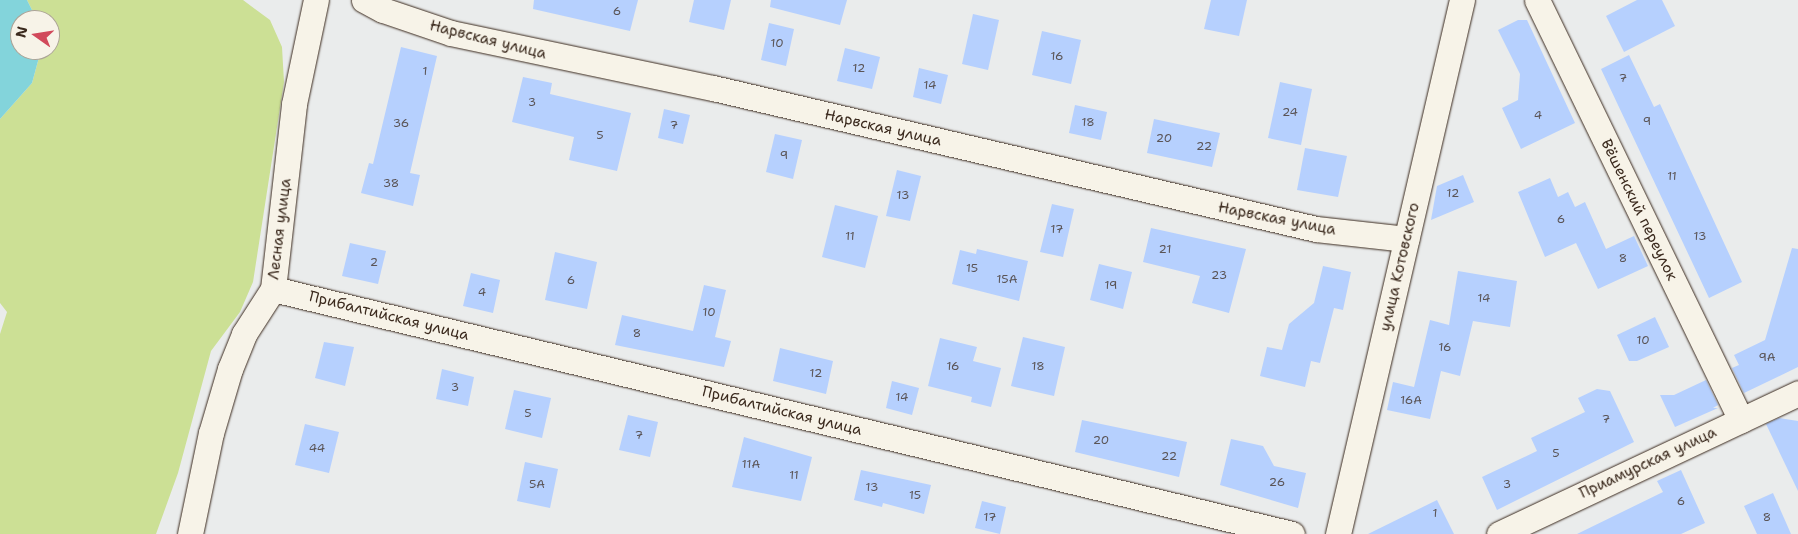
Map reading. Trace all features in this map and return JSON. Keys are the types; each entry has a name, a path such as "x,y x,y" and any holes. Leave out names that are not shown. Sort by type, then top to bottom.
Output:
{"street":[{"name":"Лесная улица","path":"190,534 211,433 230,369 244,334 273,289 294,104 316,0"},
{"name":"Нарвская улица","path":"364,0 383,10 451,33 713,88 1316,229 1406,239"},
{"name":"улица Котовского","path":"1338,534 1462,0"},
{"name":"Вёшенский переулок","path":"1537,0 1741,420"},
{"name":"Прибалтийская улица","path":"273,289 1292,534"},
{"name":"Приамурская улица","path":"1499,534 1798,393"}],"green space":[{"path":"27,0 243,0 270,20 282,47 284,82 253,282 240,312 211,351 178,473 156,534 0,534 0,334 7,312 0,303 0,119 32,83 38,60 60,60 60,10 32,10"}],"water":[{"path":"0,0 27,0 32,10 10,10 10,60 38,60 32,83 0,119"}],"building":[{"path":"534,0 638,0 630,31 533,9"},
{"path":"694,0 731,0 724,30 689,22"},
{"path":"771,0 847,0 840,25 770,7"},
{"path":"1211,0 1247,0 1239,36 1204,29"},
{"path":"1637,0 1662,0 1675,26 1624,52 1606,16"},
{"path":"973,14 999,20 988,70 962,64"},
{"path":"1518,20 1527,20 1575,123 1521,149 1502,108 1518,100 1520,74 1498,30"},
{"path":"769,23 794,29 786,66 761,60"},
{"path":"1042,31 1081,40 1071,84 1032,75"},
{"path":"401,47 437,56 410,173 420,175 413,206 361,193 369,163 373,164"},
{"path":"845,48 880,57 872,89 837,81"},
{"path":"1629,55 1654,107 1660,104 1742,282 1709,298 1601,69"},
{"path":"919,68 948,75 941,104 913,97"},
{"path":"523,77 552,83 550,94 631,113 617,171 569,160 574,137 512,122"},
{"path":"1280,82 1312,89 1301,145 1268,138"},
{"path":"1075,105 1107,112 1101,140 1069,133"},
{"path":"664,109 690,115 683,144 658,138"},
{"path":"1154,119 1220,133 1212,167 1147,153"},
{"path":"775,134 802,140 793,179 766,172"},
{"path":"1305,148 1347,156 1338,197 1297,190"},
{"path":"897,170 921,176 910,221 886,216"},
{"path":"1463,175 1474,202 1431,220 1437,186"},
{"path":"1550,178 1558,197 1568,192 1575,207 1585,202 1606,249 1634,236 1648,266 1598,289 1576,243 1545,257 1518,192"},
{"path":"1052,204 1074,209 1063,257 1040,252"},
{"path":"835,205 878,216 865,268 822,257"},
{"path":"1151,228 1246,249 1229,313 1192,303 1200,276 1143,262"},
{"path":"350,243 386,251 378,284 342,276"},
{"path":"1792,248 1798,249 1798,367 1744,393 1732,368 1739,365 1734,355 1765,340"},
{"path":"977,249 1028,261 1019,301 952,284 960,250 976,254"},
{"path":"555,252 597,262 587,309 545,300"},
{"path":"1099,264 1132,272 1123,309 1090,300"},
{"path":"1323,266 1351,272 1343,310 1334,308 1320,363 1311,361 1305,387 1260,376 1267,347 1282,350 1289,324 1314,303"},
{"path":"1458,271 1517,281 1510,327 1473,321 1460,376 1441,371 1430,419 1387,410 1393,382 1414,387 1430,320 1449,325"},
{"path":"471,273 500,280 493,313 463,306"},
{"path":"704,285 726,290 715,337 731,341 724,367 615,345 622,315 693,331"},
{"path":"1655,317 1669,347 1637,361 1629,361 1617,335"},
{"path":"1023,337 1065,347 1054,396 1011,386"},
{"path":"940,338 977,347 973,361 1001,368 991,407 971,402 972,397 928,386"},
{"path":"324,342 354,347 345,386 315,378"},
{"path":"780,348 833,361 826,394 773,381"},
{"path":"442,369 474,377 468,406 436,399"},
{"path":"1706,380 1718,405 1713,408 1718,408 1675,427 1660,395 1674,395"},
{"path":"892,381 919,388 912,415 886,408"},
{"path":"1597,389 1610,391 1634,442 1497,510 1482,477 1537,451 1531,438 1585,412 1578,398"},
{"path":"514,390 551,398 542,438 505,429"},
{"path":"628,415 658,422 650,457 619,450"},
{"path":"1779,418 1798,421 1798,491 1766,424"},
{"path":"1082,420 1187,442 1179,477 1075,452"},
{"path":"305,424 339,432 329,473 295,465"},
{"path":"744,437 812,457 801,501 732,487"},
{"path":"1231,439 1263,446 1274,466 1306,473 1298,508 1220,485"},
{"path":"525,462 558,469 550,508 517,501"},
{"path":"861,470 931,485 924,514 883,503 882,507 854,500"},
{"path":"1681,470 1705,523 1681,534 1577,534 1663,492 1657,481"},
{"path":"1773,493 1791,534 1757,534 1744,506"},
{"path":"1437,500 1454,534 1368,534"},
{"path":"982,501 1006,507 1000,534 975,528"}]}
